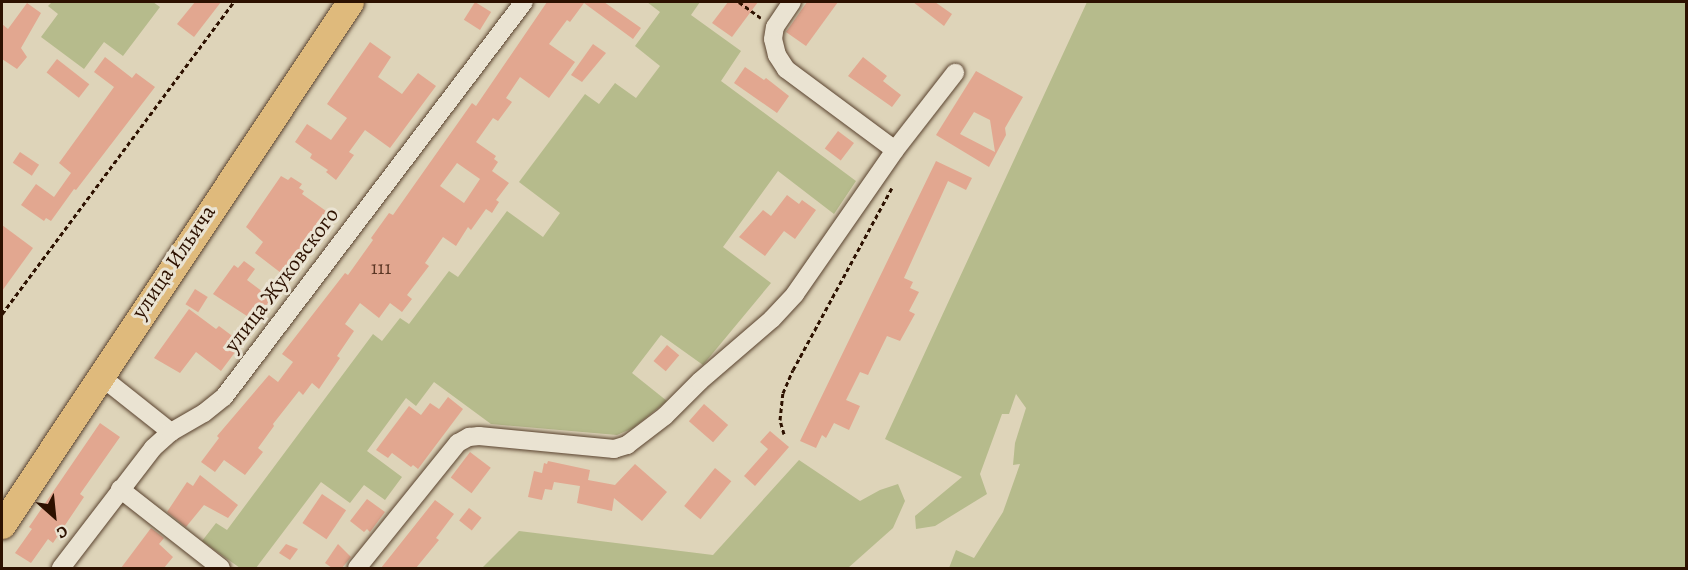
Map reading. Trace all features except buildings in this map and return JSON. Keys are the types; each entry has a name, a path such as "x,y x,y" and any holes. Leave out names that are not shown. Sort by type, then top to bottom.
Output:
{"main road":[{"name":"улица Ильича","path":"2,525 99,375 350,2"}],"street":[{"name":"улица Жуковского","path":"61,568 153,448 171,432 204,413 224,397 524,2"},
{"path":"792,2 775,27 773,39 777,55 786,69 895,150"},
{"path":"357,568 458,444 469,437 614,449 627,445 665,416 700,381 772,319 795,294 895,150 955,73"},
{"path":"99,375 171,432"},
{"path":"120,489 221,568"}],"path":[{"path":"2,314 234,2"},
{"path":"739,2 775,27"},
{"path":"784,434 780,420 783,393 793,370 892,188"}],"green space":[{"path":"52,2 153,2 160,7 123,56 104,42 84,69 41,37 58,14 48,6"},
{"path":"647,2 700,2 691,15 741,51 721,81 856,181 834,214 778,171 723,247 771,283 703,365 661,335 632,373 667,401 633,428 617,435 491,424 434,382 416,406 406,398 367,451 402,477 385,500 364,485 350,503 321,482 256,568 240,568 202,541 216,523 227,530 373,334 382,341 400,318 409,324 449,271 458,277 507,211 543,237 560,213 519,182 585,94 599,104 615,83 636,98 660,66 635,46 660,12"},
{"path":"1087,2 1686,2 1686,568 949,568 956,550 974,558 1003,512 1020,464 1013,465 1015,443 1026,408 1016,394 1009,414 1002,414 980,474 987,494 935,526 916,529 915,516 962,477 885,439"},
{"path":"799,460 860,501 880,490 898,484 905,501 893,528 848,568 482,568 519,531 713,555"}]}
